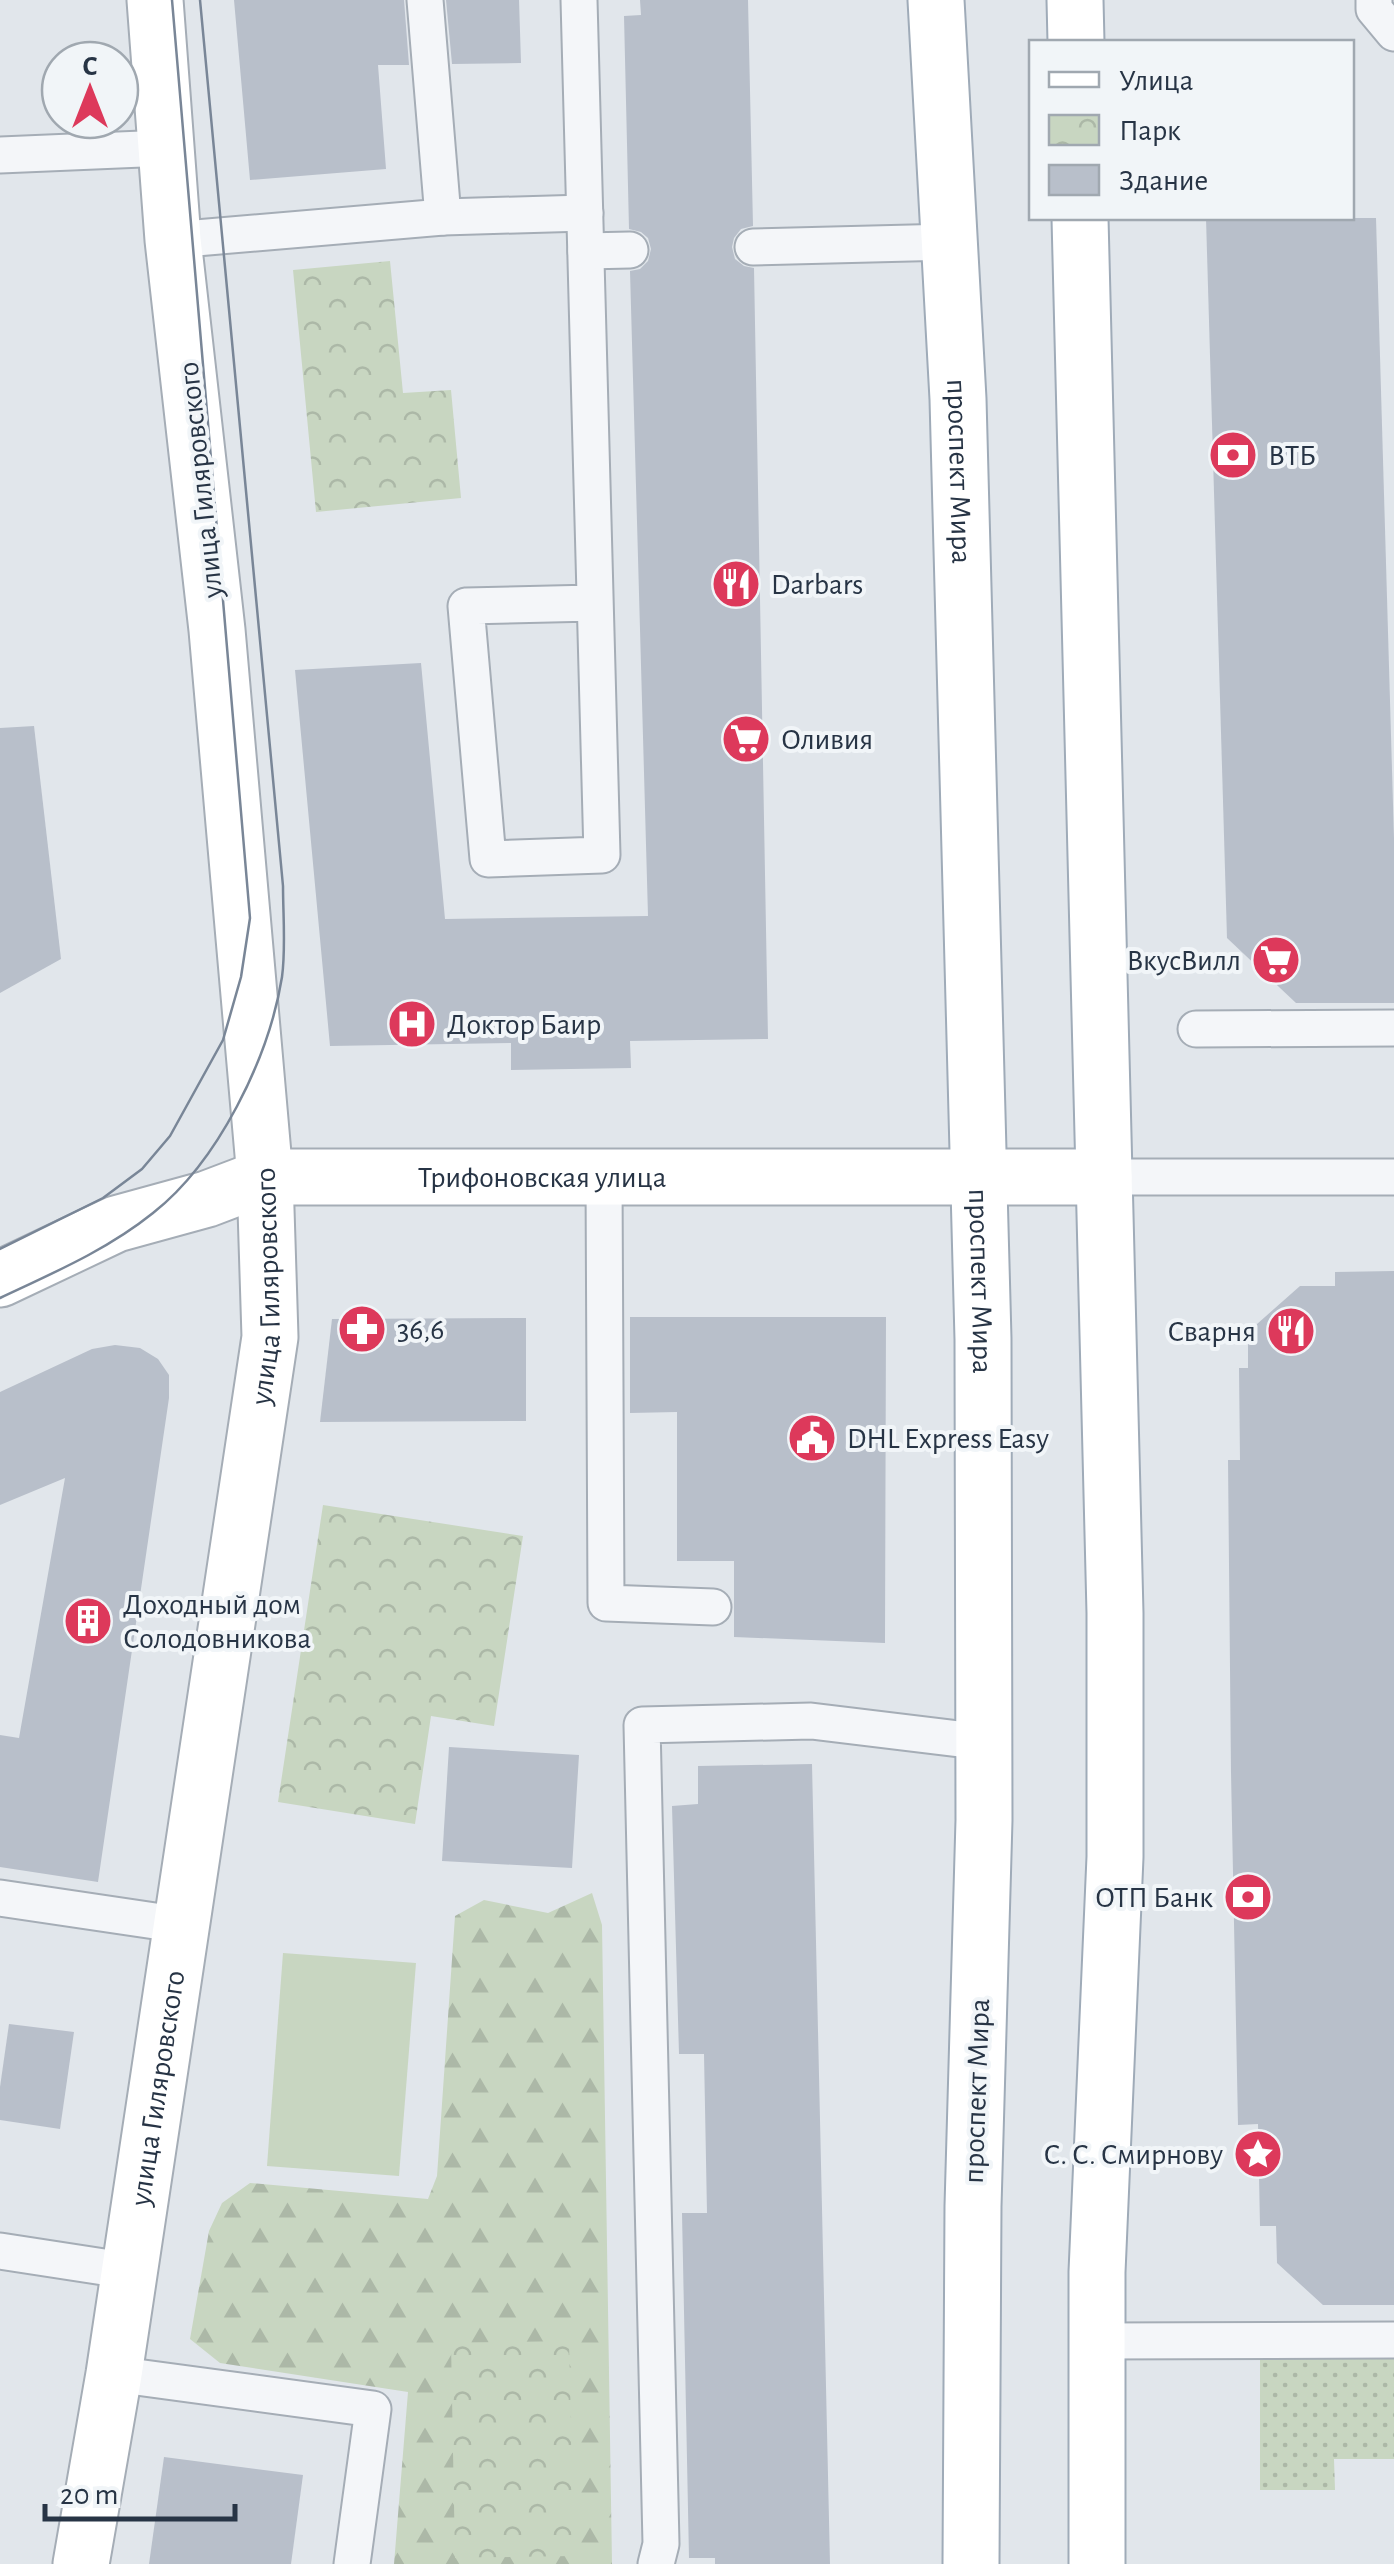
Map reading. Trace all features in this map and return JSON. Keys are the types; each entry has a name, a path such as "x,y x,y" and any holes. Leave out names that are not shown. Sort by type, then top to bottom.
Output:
{"main road":[{"name":"улица Гиляровского","path":"81,2564 130,2271 270,1337 265,1178 216,630 174,240 156,0"},
{"name":"проспект Мира","path":"936,0 958,399 980,1176 984,1820 973,2206 972,2564"},
{"path":"1075,0 1076,40"},
{"path":"1080,220 1115,1613 1114,1856 1097,2272 1097,2564"},
{"name":"Трифоновская улица","path":"0,1279 116,1224 265,1178 1104,1178"}],"lane":[{"path":"425,0 443,217"},
{"path":"579,0 602,855 488,859 466,606 594,602"},
{"path":"1374,0 1374,8 1394,33"},
{"path":"0,155 166,148"},
{"path":"174,240 443,217 585,213"},
{"path":"754,247 951,242"},
{"path":"586,251 630,250"},
{"path":"1196,1030 1394,1028"},
{"path":"604,1178 606,1603 713,1608"},
{"path":"1104,1178 1394,1178"},
{"path":"656,2564 661,2544 642,1724 811,1722 984,1742"},
{"path":"0,1898 182,1925"},
{"path":"0,2251 130,2271"},
{"path":"1098,2341 1394,2340"},
{"path":"114,2374 373,2409 352,2564"}],"green space":[{"path":"390,261 403,393 451,390 461,498 316,512 293,270"},
{"path":"323,1505 523,1536 494,1726 431,1716 415,1824 278,1802"},
{"path":"592,1893 602,1925 612,2564 394,2564 408,2392 220,2363 190,2339 209,2231 222,2203 250,2183 428,2199 437,2176 455,1916 484,1900 548,1913"},
{"path":"283,1953 416,1963 399,2176 267,2166"},
{"path":"569,2341 574,2556 455,2558 451,2343"},
{"path":"1394,2356 1394,2459 1334,2459 1335,2490 1260,2490 1260,2357"}],"building":[{"path":"234,0 404,0 409,65 378,65 386,169 250,180"},
{"path":"446,0 519,0 521,63 452,64"},
{"path":"640,0 748,0 753,226 741,229 732,247 735,259 754,268 768,1039 630,1041 631,1068 511,1070 511,1043 330,1046 295,670 421,663 445,919 648,916 630,271 640,269 648,261 651,249 648,238 629,229 624,16 641,15"},
{"path":"1376,218 1394,839 1394,1003 1296,1003 1227,938 1206,220"},
{"path":"34,726 61,959 0,993 0,728"},
{"path":"1394,1271 1394,2305 1323,2305 1277,2263 1276,2226 1260,2226 1258,2124 1238,2125 1228,1460 1240,1460 1239,1368 1248,1368 1248,1332 1300,1286 1335,1286 1335,1272"},
{"path":"630,1317 886,1317 885,1643 734,1637 734,1561 677,1561 677,1412 630,1413"},
{"path":"526,1318 526,1421 320,1422 332,1319"},
{"name":"Доходный дом Солодовникова","path":"115,1345 140,1348 158,1359 169,1375 169,1398 98,1882 0,1867 0,1735 19,1738 65,1478 0,1505 0,1392 92,1349"},
{"path":"449,1747 579,1755 572,1868 442,1861"},
{"path":"812,1764 830,2564 715,2564 715,2558 689,2558 682,2213 707,2213 704,2054 679,2054 672,1806 698,1804 698,1766"},
{"path":"9,2024 74,2032 60,2129 0,2120 0,2087"},
{"path":"164,2457 303,2475 291,2564 149,2564"}],"tram line":[{"path":"0,1249 103,1198 142,1169 170,1136 223,1040 241,977 250,918 172,0"},
{"path":"0,1298 117,1238 177,1192 219,1137 253,1074 266,1041 282,977 283,886 200,0"}],"place":[{"name":"ВТБ","path":"1233,455"},
{"name":"Darbars","path":"736,584"},
{"name":"Оливия","path":"746,739"},
{"name":"ВкусВилл","path":"1276,960"},
{"name":"Доктор Баир","path":"412,1024"},
{"name":"36,6","path":"362,1329"},
{"name":"Сварня","path":"1291,1331"},
{"name":"DHL Express Easy","path":"812,1438"},
{"name":"Доходный дом Солодовникова","path":"88,1621"},
{"name":"ОТП Банк","path":"1248,1897"},
{"name":"С. С. Смирнову","path":"1258,2154"}]}
